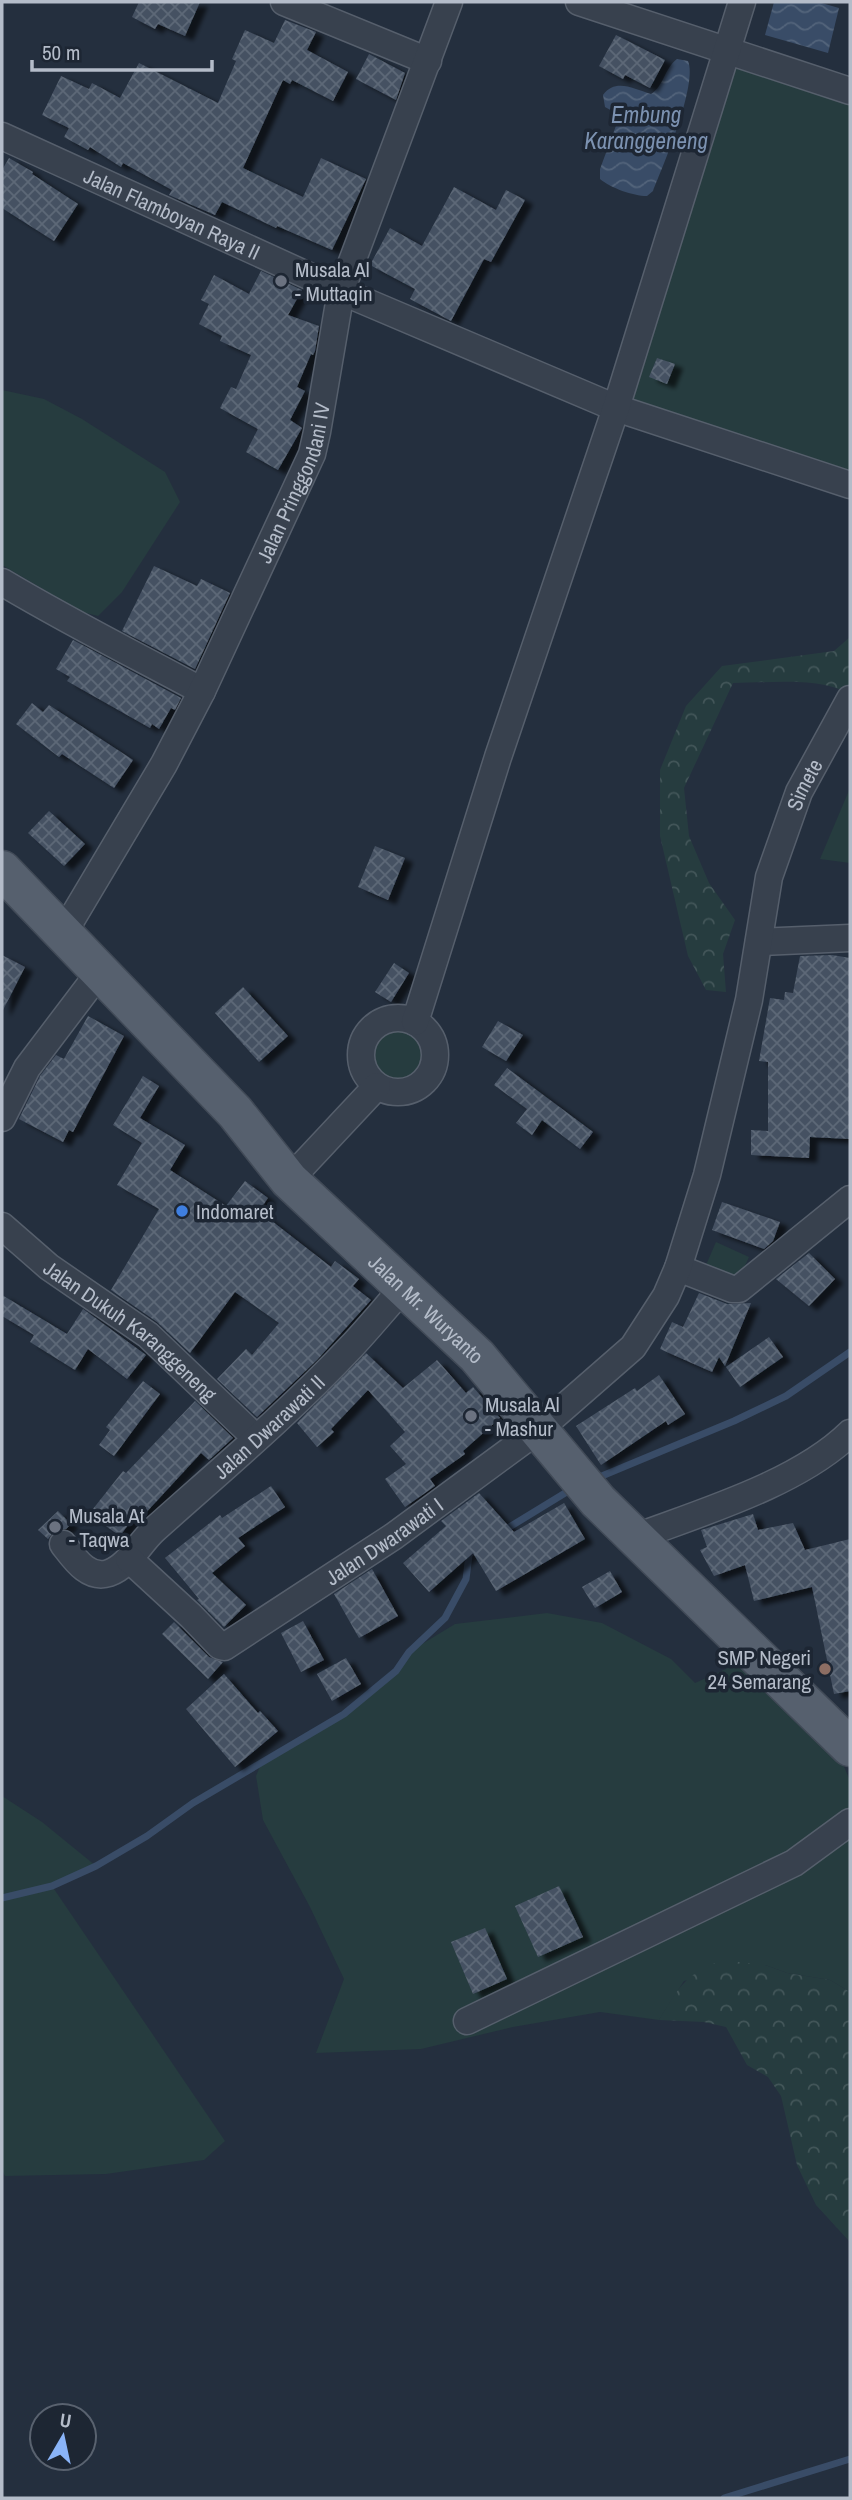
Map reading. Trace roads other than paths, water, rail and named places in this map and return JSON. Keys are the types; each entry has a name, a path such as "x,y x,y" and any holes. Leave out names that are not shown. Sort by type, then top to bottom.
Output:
{"main road":[{"name":"Jalan Mr. Wuryanto","path":"2,870 64,932 99,974 235,1112 289,1180 477,1356 598,1501 850,1747"}],"street":[{"path":"284,2 428,61"},
{"name":"Jalan Pringgondani IV","path":"64,932 164,764 202,691 312,454 341,291 449,2"},
{"path":"579,2 850,91"},
{"path":"415,1022 498,757 616,408 742,2"},
{"name":"Jalan Flamboyan Raya II","path":"2,136 341,291 616,408 850,485"},
{"path":"2,582 62,618 202,691"},
{"name":"Simete","path":"678,1268 707,1175 749,1000 769,877 799,792 850,699"},
{"path":"759,942 850,938"},
{"path":"2,1118 27,1068 99,974"},
{"path":"399,1018 415,1022 425,1029 432,1039 435,1051 430,1074 422,1084 400,1093 377,1086 366,1074 361,1059 362,1043 370,1030 383,1020 399,1018"},
{"path":"289,1180 377,1086"},
{"path":"678,1268 732,1289 739,1289 850,1199"},
{"name":"Jalan Dukuh Karanggeneng","path":"2,1226 48,1267 148,1335 256,1438"},
{"name":"Jalan Dwarawati I","path":"129,1559 224,1647 394,1536 538,1430 633,1347 666,1296 678,1268"},
{"name":"Jalan Dwarawati II","path":"129,1559 148,1535 256,1438 351,1347 404,1287"},
{"path":"636,1537 720,1506 801,1469 832,1451 850,1433"},
{"path":"63,1544 83,1568 97,1573 110,1573 129,1559"},
{"path":"467,2021 794,1863 850,1822"}],"water":[{"path":"774,2 818,2 839,8 828,53 765,35"},
{"name":"Embung Karanggeneng","path":"677,59 688,61 688,88 678,125 653,191 647,196 641,196 610,185 600,179 600,169 617,123 614,112 605,107 603,95 619,86 651,94 659,87"}],"waterway":[{"path":"597,1478 734,1421 786,1396 850,1352"},
{"path":"503,1531 570,1490"},
{"path":"2,1898 52,1886 96,1866 147,1836 193,1803 344,1714 396,1671 409,1652 445,1618 466,1579 469,1555 473,1551"},
{"path":"724,2498 850,2459"}],"place":[{"name":"Musala Al - Muttaqin","path":"281,281"},
{"name":"Indomaret","path":"182,1211"},
{"name":"Musala Al - Mashur","path":"471,1416"},
{"name":"Musala At - Taqwa","path":"55,1527"},
{"name":"SMP Negeri 24 Semarang","path":"825,1669"}]}
